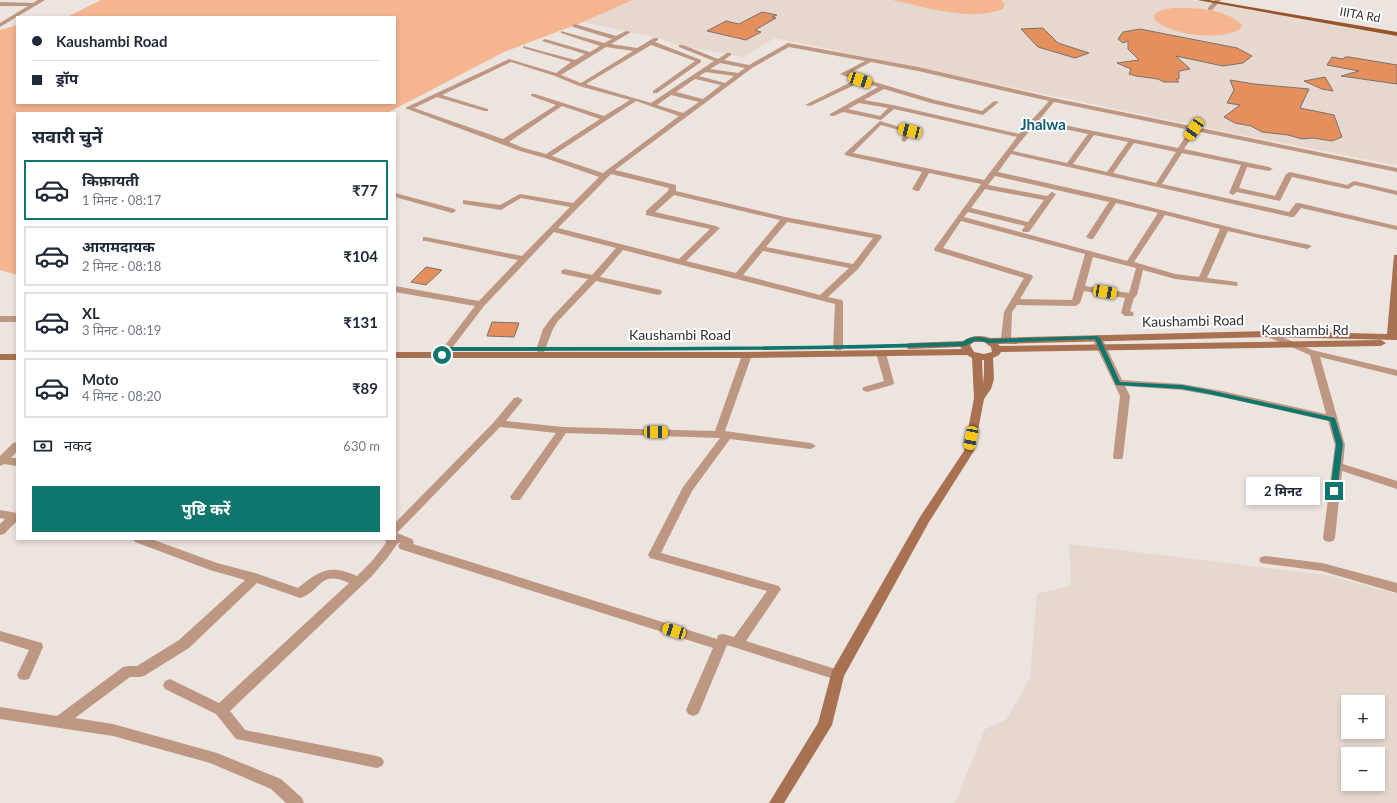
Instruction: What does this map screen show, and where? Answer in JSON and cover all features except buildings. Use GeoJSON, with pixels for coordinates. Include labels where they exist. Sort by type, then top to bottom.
{"type":"FeatureCollection","features":[{"type":"Feature","properties":{"kind":"main road","name":"IIITA Rd"},"geometry":{"type":"LineString","coordinates":[[1200,0],[1217,1],[1397,32]]}},
{"type":"Feature","properties":{"kind":"main road"},"geometry":{"type":"LineString","coordinates":[[1395,339],[1397,257]]}},
{"type":"Feature","properties":{"kind":"main road","name":"Kaushambi Road"},"geometry":{"type":"LineString","coordinates":[[396,349],[444,352],[838,348],[970,351],[969,340],[976,338],[989,341],[1006,339],[1268,334],[1395,339]]}},
{"type":"Feature","properties":{"kind":"main road","name":"Kaushambi Rd"},"geometry":{"type":"LineString","coordinates":[[997,349],[1290,344],[1395,339]]}},
{"type":"Feature","properties":{"kind":"main road"},"geometry":{"type":"LineString","coordinates":[[396,355],[444,352],[747,355],[970,351],[988,357],[996,353],[997,349],[994,343],[989,341]]}},
{"type":"Feature","properties":{"kind":"main road"},"geometry":{"type":"LineString","coordinates":[[0,351],[16,351]]}},
{"type":"Feature","properties":{"kind":"main road"},"geometry":{"type":"LineString","coordinates":[[776,803],[825,725],[837,675],[924,520],[969,451],[979,398],[970,351]]}},
{"type":"Feature","properties":{"kind":"main road"},"geometry":{"type":"LineString","coordinates":[[0,357],[16,357]]}},
{"type":"Feature","properties":{"kind":"main road"},"geometry":{"type":"LineString","coordinates":[[979,398],[985,391],[989,382],[988,357]]}},
{"type":"Feature","properties":{"kind":"street"},"geometry":{"type":"LineString","coordinates":[[0,25],[42,0]]}},
{"type":"Feature","properties":{"kind":"street"},"geometry":{"type":"LineString","coordinates":[[1210,10],[1217,1]]}},
{"type":"Feature","properties":{"kind":"street"},"geometry":{"type":"LineString","coordinates":[[0,4],[33,5]]}},
{"type":"Feature","properties":{"kind":"street"},"geometry":{"type":"LineString","coordinates":[[575,26],[616,38]]}},
{"type":"Feature","properties":{"kind":"street"},"geometry":{"type":"LineString","coordinates":[[563,32],[604,45],[639,50]]}},
{"type":"Feature","properties":{"kind":"street"},"geometry":{"type":"LineString","coordinates":[[557,75],[604,45],[628,32]]}},
{"type":"Feature","properties":{"kind":"street"},"geometry":{"type":"LineString","coordinates":[[581,85],[658,38]]}},
{"type":"Feature","properties":{"kind":"street"},"geometry":{"type":"LineString","coordinates":[[544,41],[591,54]]}},
{"type":"Feature","properties":{"kind":"street"},"geometry":{"type":"LineString","coordinates":[[652,43],[699,61],[750,67]]}},
{"type":"Feature","properties":{"kind":"street"},"geometry":{"type":"LineString","coordinates":[[444,352],[481,304],[574,205],[606,174],[750,67],[788,45],[918,69],[1053,100],[1397,170]]}},
{"type":"Feature","properties":{"kind":"street"},"geometry":{"type":"LineString","coordinates":[[546,53],[563,46]]}},
{"type":"Feature","properties":{"kind":"street"},"geometry":{"type":"LineString","coordinates":[[681,46],[717,62]]}},
{"type":"Feature","properties":{"kind":"street"},"geometry":{"type":"LineString","coordinates":[[525,47],[576,62]]}},
{"type":"Feature","properties":{"kind":"street"},"geometry":{"type":"LineString","coordinates":[[652,105],[729,54]]}},
{"type":"Feature","properties":{"kind":"street"},"geometry":{"type":"LineString","coordinates":[[681,261],[716,228],[649,213],[672,192],[673,187],[606,174],[522,150],[504,142],[408,108],[511,60],[557,75],[581,85],[635,99],[684,116]]}},
{"type":"Feature","properties":{"kind":"street"},"geometry":{"type":"LineString","coordinates":[[654,92],[699,61]]}},
{"type":"Feature","properties":{"kind":"street"},"geometry":{"type":"LineString","coordinates":[[869,61],[843,74],[933,102],[983,113],[996,102]]}},
{"type":"Feature","properties":{"kind":"street"},"geometry":{"type":"LineString","coordinates":[[705,70],[740,75]]}},
{"type":"Feature","properties":{"kind":"street"},"geometry":{"type":"LineString","coordinates":[[695,77],[727,85]]}},
{"type":"Feature","properties":{"kind":"street"},"geometry":{"type":"LineString","coordinates":[[808,105],[860,80]]}},
{"type":"Feature","properties":{"kind":"street"},"geometry":{"type":"LineString","coordinates":[[832,115],[882,87]]}},
{"type":"Feature","properties":{"kind":"street"},"geometry":{"type":"LineString","coordinates":[[671,93],[704,100]]}},
{"type":"Feature","properties":{"kind":"street"},"geometry":{"type":"LineString","coordinates":[[437,95],[486,110]]}},
{"type":"Feature","properties":{"kind":"street"},"geometry":{"type":"LineString","coordinates":[[533,95],[603,118]]}},
{"type":"Feature","properties":{"kind":"street"},"geometry":{"type":"LineString","coordinates":[[546,156],[603,118],[635,99]]}},
{"type":"Feature","properties":{"kind":"street"},"geometry":{"type":"LineString","coordinates":[[1006,339],[1008,312],[1029,277],[938,249],[959,218],[1021,136],[1036,121],[1053,100]]}},
{"type":"Feature","properties":{"kind":"street"},"geometry":{"type":"LineString","coordinates":[[858,101],[893,107],[1021,136]]}},
{"type":"Feature","properties":{"kind":"street"},"geometry":{"type":"LineString","coordinates":[[504,142],[561,104]]}},
{"type":"Feature","properties":{"kind":"street"},"geometry":{"type":"LineString","coordinates":[[842,110],[881,118],[893,107]]}},
{"type":"Feature","properties":{"kind":"street"},"geometry":{"type":"LineString","coordinates":[[1036,121],[1268,169]]}},
{"type":"Feature","properties":{"kind":"street"},"geometry":{"type":"LineString","coordinates":[[904,140],[910,131],[880,123],[848,154],[1049,199]]}},
{"type":"Feature","properties":{"kind":"street"},"geometry":{"type":"LineString","coordinates":[[1158,185],[1194,129]]}},
{"type":"Feature","properties":{"kind":"street"},"geometry":{"type":"LineString","coordinates":[[1069,165],[1093,132]]}},
{"type":"Feature","properties":{"kind":"street"},"geometry":{"type":"LineString","coordinates":[[1108,174],[1133,140]]}},
{"type":"Feature","properties":{"kind":"street"},"geometry":{"type":"LineString","coordinates":[[1010,152],[1291,215],[1299,205],[1397,228]]}},
{"type":"Feature","properties":{"kind":"street"},"geometry":{"type":"LineString","coordinates":[[1230,201],[1245,164]]}},
{"type":"Feature","properties":{"kind":"street"},"geometry":{"type":"LineString","coordinates":[[916,189],[926,172]]}},
{"type":"Feature","properties":{"kind":"street"},"geometry":{"type":"LineString","coordinates":[[993,173],[1114,200],[1307,247]]}},
{"type":"Feature","properties":{"kind":"street"},"geometry":{"type":"LineString","coordinates":[[1235,189],[1277,199],[1290,174],[1348,187],[1354,183],[1397,193]]}},
{"type":"Feature","properties":{"kind":"street"},"geometry":{"type":"LineString","coordinates":[[1023,235],[1057,188]]}},
{"type":"Feature","properties":{"kind":"street"},"geometry":{"type":"LineString","coordinates":[[672,192],[785,220],[878,237],[855,267],[823,297]]}},
{"type":"Feature","properties":{"kind":"street"},"geometry":{"type":"LineString","coordinates":[[396,195],[452,211]]}},
{"type":"Feature","properties":{"kind":"street"},"geometry":{"type":"LineString","coordinates":[[466,202],[501,208],[520,196],[574,205]]}},
{"type":"Feature","properties":{"kind":"street"},"geometry":{"type":"LineString","coordinates":[[1090,237],[1114,200]]}},
{"type":"Feature","properties":{"kind":"street"},"geometry":{"type":"LineString","coordinates":[[966,209],[1030,225]]}},
{"type":"Feature","properties":{"kind":"street"},"geometry":{"type":"LineString","coordinates":[[1129,264],[1163,212]]}},
{"type":"Feature","properties":{"kind":"street"},"geometry":{"type":"LineString","coordinates":[[959,218],[1175,276],[1234,284]]}},
{"type":"Feature","properties":{"kind":"street"},"geometry":{"type":"LineString","coordinates":[[738,276],[785,220]]}},
{"type":"Feature","properties":{"kind":"street"},"geometry":{"type":"LineString","coordinates":[[1202,280],[1225,228]]}},
{"type":"Feature","properties":{"kind":"street"},"geometry":{"type":"LineString","coordinates":[[552,229],[839,302],[838,348]]}},
{"type":"Feature","properties":{"kind":"street"},"geometry":{"type":"LineString","coordinates":[[426,239],[524,259]]}},
{"type":"Feature","properties":{"kind":"street"},"geometry":{"type":"LineString","coordinates":[[541,350],[548,329],[555,319],[622,246]]}},
{"type":"Feature","properties":{"kind":"street"},"geometry":{"type":"LineString","coordinates":[[761,248],[855,267]]}},
{"type":"Feature","properties":{"kind":"street"},"geometry":{"type":"LineString","coordinates":[[1015,302],[1076,303],[1090,253]]}},
{"type":"Feature","properties":{"kind":"street"},"geometry":{"type":"LineString","coordinates":[[1130,314],[1125,313],[1130,296],[1133,295],[1140,267],[1146,268]]}},
{"type":"Feature","properties":{"kind":"street"},"geometry":{"type":"LineString","coordinates":[[565,272],[658,292]]}},
{"type":"Feature","properties":{"kind":"street"},"geometry":{"type":"LineString","coordinates":[[1081,288],[1130,296]]}},
{"type":"Feature","properties":{"kind":"street"},"geometry":{"type":"LineString","coordinates":[[396,289],[481,304]]}},
{"type":"Feature","properties":{"kind":"street"},"geometry":{"type":"LineString","coordinates":[[0,319],[16,319]]}},
{"type":"Feature","properties":{"kind":"street"},"geometry":{"type":"LineString","coordinates":[[1268,334],[1314,353],[1392,372],[1397,377]]}},
{"type":"Feature","properties":{"kind":"street"},"geometry":{"type":"LineString","coordinates":[[1097,338],[1125,396],[1118,457]]}},
{"type":"Feature","properties":{"kind":"street"},"geometry":{"type":"LineString","coordinates":[[867,389],[889,383],[881,353]]}},
{"type":"Feature","properties":{"kind":"street"},"geometry":{"type":"LineString","coordinates":[[1314,353],[1340,444],[1329,538]]}},
{"type":"Feature","properties":{"kind":"street"},"geometry":{"type":"LineString","coordinates":[[719,434],[747,355]]}},
{"type":"Feature","properties":{"kind":"street"},"geometry":{"type":"LineString","coordinates":[[1118,384],[1182,387],[1333,419]]}},
{"type":"Feature","properties":{"kind":"street"},"geometry":{"type":"LineString","coordinates":[[400,522],[498,424],[518,400]]}},
{"type":"Feature","properties":{"kind":"street"},"geometry":{"type":"LineString","coordinates":[[498,424],[563,430],[719,434],[811,446]]}},
{"type":"Feature","properties":{"kind":"street"},"geometry":{"type":"LineString","coordinates":[[516,497],[563,430]]}},
{"type":"Feature","properties":{"kind":"street"},"geometry":{"type":"LineString","coordinates":[[719,434],[728,436],[687,490],[654,555],[775,590],[737,644]]}},
{"type":"Feature","properties":{"kind":"street"},"geometry":{"type":"LineString","coordinates":[[1,461],[16,446]]}},
{"type":"Feature","properties":{"kind":"street"},"geometry":{"type":"LineString","coordinates":[[1,461],[16,462]]}},
{"type":"Feature","properties":{"kind":"street"},"geometry":{"type":"LineString","coordinates":[[1337,466],[1397,485]]}},
{"type":"Feature","properties":{"kind":"street"},"geometry":{"type":"LineString","coordinates":[[0,514],[16,517]]}},
{"type":"Feature","properties":{"kind":"street"},"geometry":{"type":"LineString","coordinates":[[0,531],[16,517]]}},
{"type":"Feature","properties":{"kind":"street"},"geometry":{"type":"LineString","coordinates":[[396,537],[408,542],[404,546],[720,646],[722,640]]}},
{"type":"Feature","properties":{"kind":"street"},"geometry":{"type":"LineString","coordinates":[[142,540],[214,567],[255,578],[300,593],[323,574],[340,574],[358,582]]}},
{"type":"Feature","properties":{"kind":"street"},"geometry":{"type":"LineString","coordinates":[[221,710],[374,568],[392,543],[391,540]]}},
{"type":"Feature","properties":{"kind":"street"},"geometry":{"type":"LineString","coordinates":[[1265,560],[1322,567],[1397,588]]}},
{"type":"Feature","properties":{"kind":"street"},"geometry":{"type":"LineString","coordinates":[[59,722],[128,671],[139,672],[184,644],[255,578]]}},
{"type":"Feature","properties":{"kind":"street"},"geometry":{"type":"LineString","coordinates":[[0,636],[37,647],[24,675]]}},
{"type":"Feature","properties":{"kind":"street"},"geometry":{"type":"LineString","coordinates":[[722,640],[837,675]]}},
{"type":"Feature","properties":{"kind":"street"},"geometry":{"type":"LineString","coordinates":[[693,710],[722,640]]}},
{"type":"Feature","properties":{"kind":"street"},"geometry":{"type":"LineString","coordinates":[[170,685],[221,710],[241,735],[377,762]]}},
{"type":"Feature","properties":{"kind":"street"},"geometry":{"type":"LineString","coordinates":[[0,713],[113,730],[212,757],[276,784],[297,803]]}},
{"type":"Feature","properties":{"kind":"shaded area"},"geometry":{"type":"Polygon","coordinates":[[[101,0],[633,0],[583,22],[504,52],[389,112],[16,112],[16,275],[0,270],[0,30],[16,25],[16,104],[396,104],[396,16],[69,16],[101,0]]]}},
{"type":"Feature","properties":{"kind":"shaded area"},"geometry":{"type":"Polygon","coordinates":[[[633,0],[1190,0],[1397,35],[1397,163],[1395,165],[1237,134],[775,38],[743,57],[681,46],[658,38],[583,22],[633,0]]]}},
{"type":"Feature","properties":{"kind":"shaded area"},"geometry":{"type":"Polygon","coordinates":[[[892,0],[1001,0],[1005,4],[1003,9],[990,13],[962,14],[892,0]]]}},
{"type":"Feature","properties":{"kind":"shaded area"},"geometry":{"type":"Polygon","coordinates":[[[1173,8],[1191,8],[1218,12],[1235,19],[1242,25],[1241,29],[1222,35],[1197,35],[1173,30],[1155,20],[1154,16],[1156,13],[1173,8]]]}},
{"type":"Feature","properties":{"kind":"shaded area"},"geometry":{"type":"Polygon","coordinates":[[[1069,544],[1327,575],[1397,594],[1397,803],[955,803],[985,729],[1006,720],[1030,678],[1037,594],[1071,586],[1069,544]]]}},
{"type":"Feature","properties":{"kind":"district","name":"Jhalwa"},"geometry":{"type":"Point","coordinates":[1043,125]}},
{"type":"Feature","properties":{"kind":"route"},"geometry":{"type":"LineString","coordinates":[[442,355],[446,349],[541,350],[866,347],[965,344],[969,340],[976,338],[989,341],[1006,339],[1097,338],[1118,384],[1182,387],[1222,394],[1333,419],[1340,444],[1334,491]]}}]}
